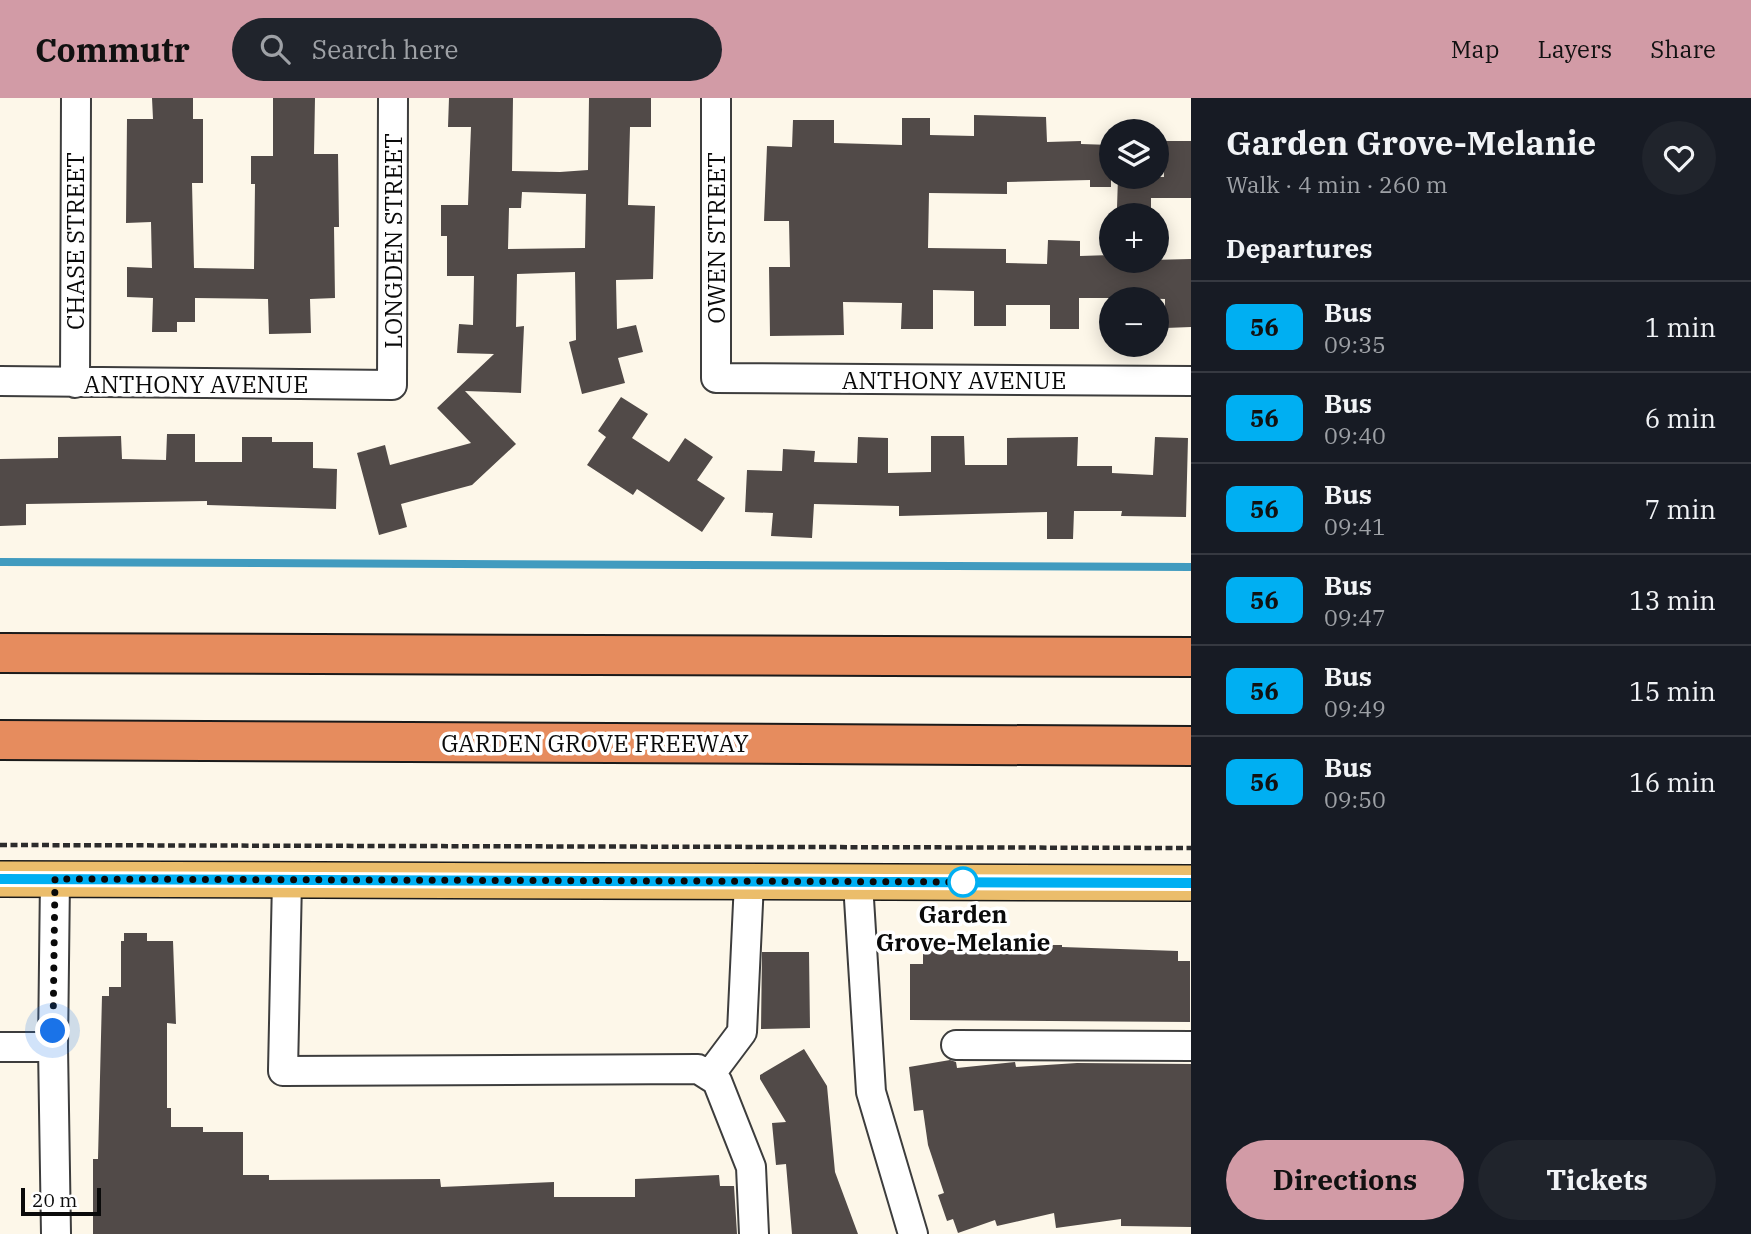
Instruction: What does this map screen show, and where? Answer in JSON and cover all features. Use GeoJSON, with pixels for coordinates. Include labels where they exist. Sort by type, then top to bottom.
{"type":"FeatureCollection","features":[{"type":"Feature","properties":{"kind":"highway"},"geometry":{"type":"LineString","coordinates":[[0,653],[1191,657]]}},
{"type":"Feature","properties":{"kind":"highway","name":"GARDEN GROVE FREEWAY"},"geometry":{"type":"LineString","coordinates":[[0,740],[1191,746]]}},
{"type":"Feature","properties":{"kind":"main road"},"geometry":{"type":"LineString","coordinates":[[0,879],[1191,883]]}},
{"type":"Feature","properties":{"kind":"street","name":"CHASE STREET"},"geometry":{"type":"LineString","coordinates":[[75,383],[76,98]]}},
{"type":"Feature","properties":{"kind":"street","name":"LONGDEN STREET"},"geometry":{"type":"LineString","coordinates":[[392,385],[393,98]]}},
{"type":"Feature","properties":{"kind":"street","name":"OWEN STREET"},"geometry":{"type":"LineString","coordinates":[[716,98],[716,378]]}},
{"type":"Feature","properties":{"kind":"street","name":"ANTHONY AVENUE"},"geometry":{"type":"LineString","coordinates":[[716,378],[1191,381]]}},
{"type":"Feature","properties":{"kind":"street","name":"ANTHONY AVENUE"},"geometry":{"type":"LineString","coordinates":[[0,381],[392,385]]}},
{"type":"Feature","properties":{"kind":"street"},"geometry":{"type":"LineString","coordinates":[[55,879],[53,1047],[56,1234]]}},
{"type":"Feature","properties":{"kind":"street"},"geometry":{"type":"LineString","coordinates":[[287,880],[283,1071],[698,1069],[717,1081],[751,1167],[754,1234]]}},
{"type":"Feature","properties":{"kind":"street"},"geometry":{"type":"LineString","coordinates":[[709,1076],[742,1032],[749,882]]}},
{"type":"Feature","properties":{"kind":"street"},"geometry":{"type":"LineString","coordinates":[[858,883],[871,1092],[913,1234]]}},
{"type":"Feature","properties":{"kind":"street"},"geometry":{"type":"LineString","coordinates":[[956,1045],[1191,1046]]}},
{"type":"Feature","properties":{"kind":"street"},"geometry":{"type":"LineString","coordinates":[[0,1047],[53,1047]]}},
{"type":"Feature","properties":{"kind":"path"},"geometry":{"type":"LineString","coordinates":[[0,845],[1191,848]]}},
{"type":"Feature","properties":{"kind":"building"},"geometry":{"type":"Polygon","coordinates":[[[152,98],[193,98],[193,119],[203,119],[203,183],[192,183],[194,268],[254,269],[255,184],[251,184],[251,156],[273,156],[273,98],[315,98],[314,154],[338,154],[339,227],[334,227],[335,298],[310,299],[311,333],[269,334],[268,299],[195,298],[195,322],[177,322],[177,332],[152,332],[153,298],[127,297],[127,267],[152,268],[151,222],[126,223],[127,119],[153,119],[152,98]]]}},
{"type":"Feature","properties":{"kind":"building"},"geometry":{"type":"Polygon","coordinates":[[[449,98],[513,98],[512,171],[588,170],[589,98],[651,98],[651,127],[630,127],[628,205],[655,206],[653,279],[616,280],[617,329],[636,325],[643,352],[618,358],[625,383],[582,394],[569,342],[576,340],[575,272],[517,274],[516,327],[524,326],[521,393],[465,391],[516,444],[472,485],[401,504],[407,527],[379,535],[357,453],[385,445],[390,465],[471,443],[437,408],[494,354],[457,353],[459,324],[473,325],[474,276],[447,276],[447,236],[441,236],[441,205],[468,205],[471,127],[448,127],[449,98]],[[522,192],[521,208],[509,208],[508,249],[585,248],[586,194],[522,192]]]}},
{"type":"Feature","properties":{"kind":"building"},"geometry":{"type":"Polygon","coordinates":[[[974,115],[1046,117],[1047,142],[1081,141],[1081,144],[1099,145],[1099,187],[1090,187],[1090,180],[1007,182],[1007,194],[929,193],[928,248],[1006,249],[1006,263],[1047,264],[1048,240],[1080,241],[1080,256],[1099,255],[1099,273],[1169,273],[1169,260],[1191,259],[1191,327],[1169,328],[1169,287],[1099,287],[1099,298],[1079,298],[1079,329],[1050,329],[1050,305],[1006,305],[1006,326],[974,326],[974,291],[933,290],[933,329],[901,329],[902,303],[843,302],[844,335],[770,336],[769,267],[790,267],[789,221],[764,221],[767,146],[792,147],[793,120],[834,120],[834,143],[902,145],[902,118],[930,118],[930,135],[974,136],[974,115]]]}},
{"type":"Feature","properties":{"kind":"building"},"geometry":{"type":"Polygon","coordinates":[[[1169,141],[1191,141],[1191,198],[1151,198],[1151,203],[1117,203],[1118,189],[1169,189],[1169,141]]]}},
{"type":"Feature","properties":{"kind":"building"},"geometry":{"type":"Polygon","coordinates":[[[621,397],[648,414],[632,438],[669,462],[685,438],[713,457],[697,480],[725,498],[702,532],[637,489],[633,495],[587,465],[606,437],[598,431],[621,397]]]}},
{"type":"Feature","properties":{"kind":"building"},"geometry":{"type":"Polygon","coordinates":[[[167,434],[195,434],[195,462],[242,462],[242,437],[272,437],[272,442],[313,442],[313,468],[337,469],[336,509],[207,505],[207,501],[26,504],[26,525],[0,526],[0,459],[58,458],[58,437],[121,436],[122,459],[166,460],[167,434]]]}},
{"type":"Feature","properties":{"kind":"building"},"geometry":{"type":"Polygon","coordinates":[[[931,436],[964,436],[965,465],[1007,465],[1007,438],[1078,437],[1077,466],[1112,466],[1112,473],[1153,475],[1155,437],[1188,438],[1186,517],[1121,516],[1122,511],[1074,511],[1073,539],[1047,539],[1047,512],[899,516],[899,506],[814,504],[812,538],[771,536],[773,513],[745,512],[747,470],[782,471],[783,449],[815,451],[814,462],[857,463],[858,437],[888,438],[888,473],[931,472],[931,436]]]}},
{"type":"Feature","properties":{"kind":"building"},"geometry":{"type":"Polygon","coordinates":[[[124,933],[147,933],[147,941],[173,941],[176,1024],[167,1023],[167,1108],[171,1108],[171,1127],[203,1127],[203,1132],[243,1132],[243,1175],[269,1175],[269,1180],[440,1179],[441,1187],[554,1182],[554,1197],[635,1197],[635,1179],[719,1175],[720,1186],[734,1186],[737,1234],[93,1234],[93,1159],[98,1159],[102,996],[109,996],[109,987],[121,987],[121,941],[124,941],[124,933]]]}},
{"type":"Feature","properties":{"kind":"building"},"geometry":{"type":"Polygon","coordinates":[[[968,945],[1062,945],[1178,951],[1178,961],[1190,961],[1190,1022],[910,1020],[910,964],[923,964],[923,950],[968,950],[968,945]]]}},
{"type":"Feature","properties":{"kind":"building"},"geometry":{"type":"Polygon","coordinates":[[[762,952],[809,952],[810,1028],[761,1029],[762,952]]]}},
{"type":"Feature","properties":{"kind":"building"},"geometry":{"type":"Polygon","coordinates":[[[804,1049],[827,1086],[835,1172],[858,1234],[792,1234],[786,1164],[776,1165],[772,1123],[786,1122],[760,1075],[804,1049]]]}},
{"type":"Feature","properties":{"kind":"building"},"geometry":{"type":"Polygon","coordinates":[[[950,1060],[956,1062],[957,1068],[1015,1062],[1016,1067],[1077,1063],[1191,1064],[1191,1227],[1121,1226],[1121,1219],[1056,1228],[1054,1213],[997,1226],[995,1220],[958,1233],[953,1219],[947,1221],[938,1195],[944,1193],[928,1145],[923,1110],[914,1111],[909,1067],[950,1060]]]}},
{"type":"Feature","properties":{"kind":"waterway"},"geometry":{"type":"LineString","coordinates":[[0,562],[1191,567]]}},
{"type":"Feature","properties":{"kind":"bus line","name":"56"},"geometry":{"type":"LineString","coordinates":[[0,879],[1191,883]]}},
{"type":"Feature","properties":{"kind":"place","name":"Garden Grove-Melanie"},"geometry":{"type":"Point","coordinates":[963,882]}},
{"type":"Feature","properties":{"kind":"route"},"geometry":{"type":"LineString","coordinates":[[53,1031],[55,879],[969,882],[963,882]]}}]}
